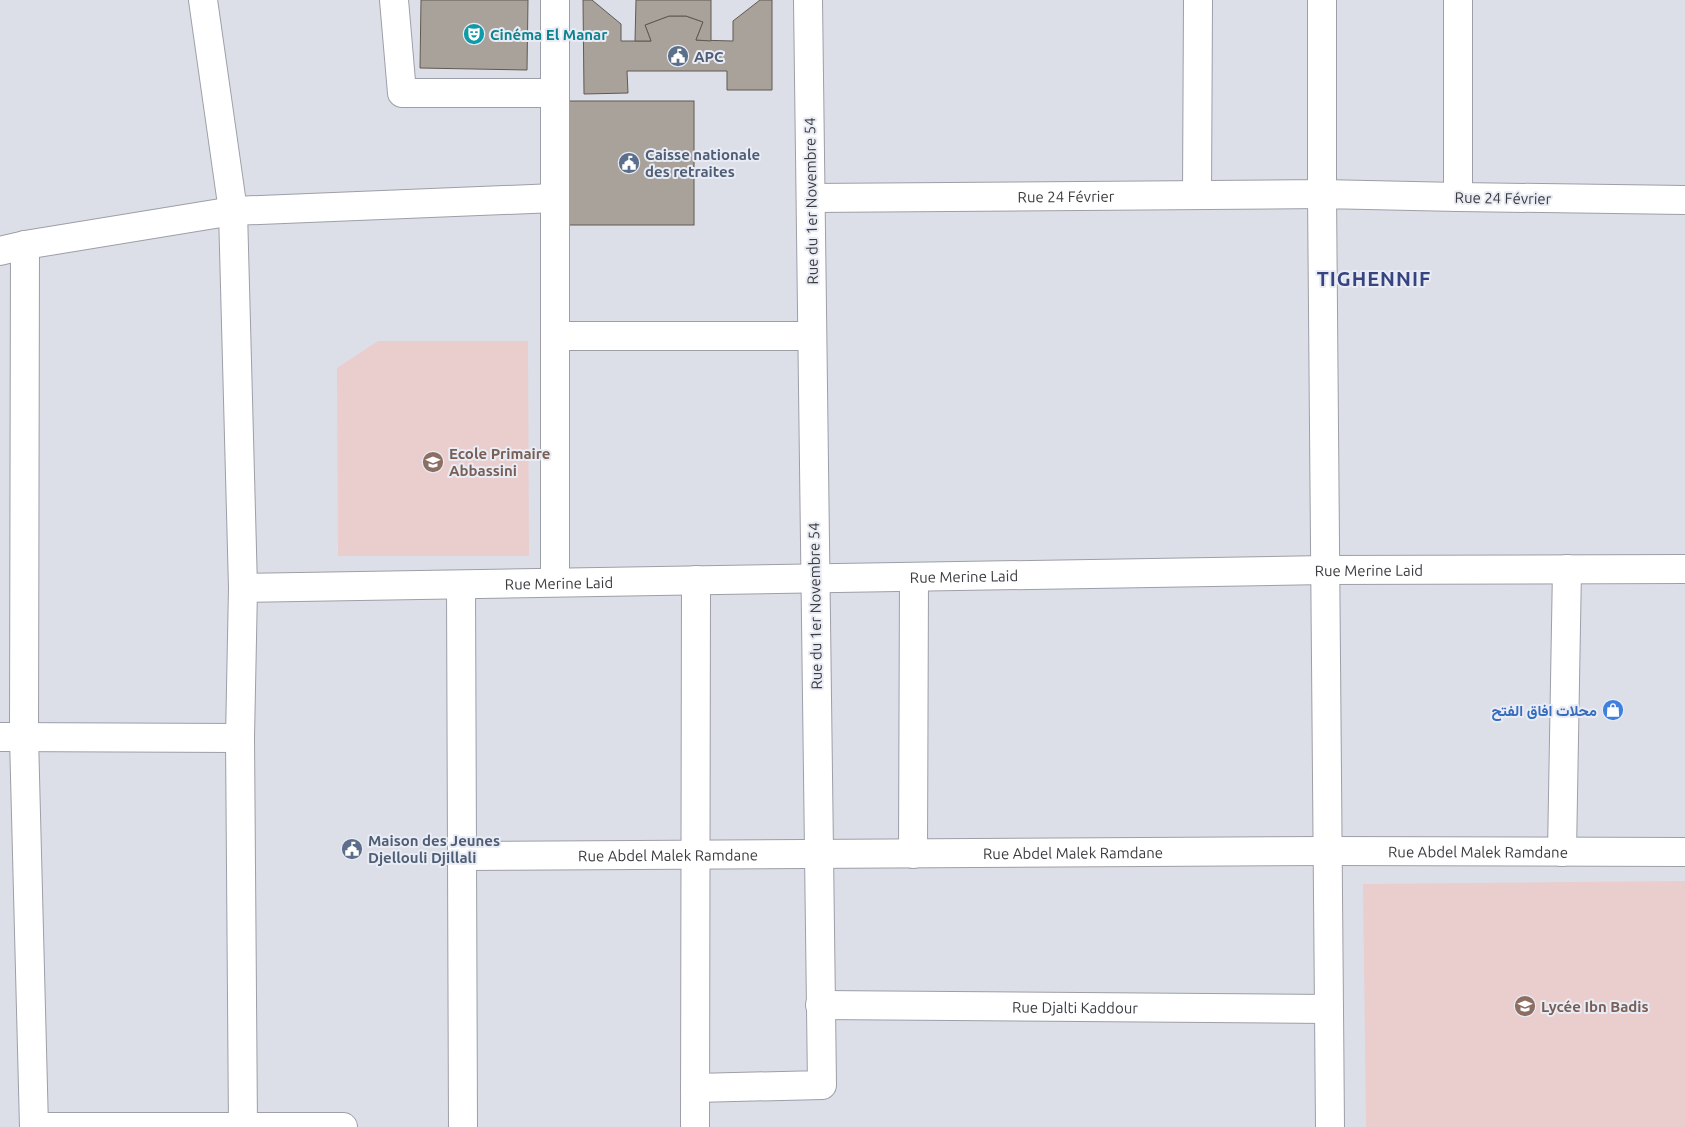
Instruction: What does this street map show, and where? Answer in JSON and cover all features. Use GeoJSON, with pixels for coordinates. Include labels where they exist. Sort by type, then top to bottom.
{"type":"FeatureCollection","features":[{"type":"Feature","properties":{"kind":"street"},"geometry":{"type":"LineString","coordinates":[[203,0],[233,212],[243,588],[240,738],[243,1127]]}},
{"type":"Feature","properties":{"kind":"street"},"geometry":{"type":"LineString","coordinates":[[394,0],[402,93],[555,93]]}},
{"type":"Feature","properties":{"kind":"street"},"geometry":{"type":"LineString","coordinates":[[555,0],[555,582]]}},
{"type":"Feature","properties":{"kind":"street","name":"Rue du 1er Novembre 54"},"geometry":{"type":"LineString","coordinates":[[695,1088],[822,1085],[808,0]]}},
{"type":"Feature","properties":{"kind":"street"},"geometry":{"type":"LineString","coordinates":[[1197,195],[1198,0]]}},
{"type":"Feature","properties":{"kind":"street"},"geometry":{"type":"LineString","coordinates":[[1322,0],[1330,1127]]}},
{"type":"Feature","properties":{"kind":"street"},"geometry":{"type":"LineString","coordinates":[[1458,0],[1458,198]]}},
{"type":"Feature","properties":{"kind":"street","name":"Rue 24 Février"},"geometry":{"type":"LineString","coordinates":[[810,198],[1322,194],[1458,198],[1685,200]]}},
{"type":"Feature","properties":{"kind":"street"},"geometry":{"type":"LineString","coordinates":[[34,1127],[12,737],[13,248],[233,212],[555,198]]}},
{"type":"Feature","properties":{"kind":"street"},"geometry":{"type":"LineString","coordinates":[[555,336],[812,336]]}},
{"type":"Feature","properties":{"kind":"street"},"geometry":{"type":"LineString","coordinates":[[1562,852],[1567,569]]}},
{"type":"Feature","properties":{"kind":"street","name":"Rue Merine Laid"},"geometry":{"type":"LineString","coordinates":[[243,588],[1325,570],[1685,569]]}},
{"type":"Feature","properties":{"kind":"street"},"geometry":{"type":"LineString","coordinates":[[913,854],[914,577]]}},
{"type":"Feature","properties":{"kind":"street"},"geometry":{"type":"LineString","coordinates":[[695,1127],[696,580]]}},
{"type":"Feature","properties":{"kind":"street"},"geometry":{"type":"LineString","coordinates":[[461,584],[463,1127]]}},
{"type":"Feature","properties":{"kind":"street"},"geometry":{"type":"LineString","coordinates":[[12,737],[240,738]]}},
{"type":"Feature","properties":{"kind":"street","name":"Rue Abdel Malek Ramdane"},"geometry":{"type":"LineString","coordinates":[[462,856],[1328,851],[1685,852]]}},
{"type":"Feature","properties":{"kind":"street","name":"Rue Djalti Kaddour"},"geometry":{"type":"LineString","coordinates":[[820,1005],[1329,1009]]}},
{"type":"Feature","properties":{"kind":"street"},"geometry":{"type":"LineString","coordinates":[[39,1127],[343,1127]]}},
{"type":"Feature","properties":{"kind":"shaded area","name":"Ecole Primaire Abbassini"},"geometry":{"type":"Polygon","coordinates":[[[378,341],[528,341],[529,556],[338,556],[337,368],[378,341]]]}},
{"type":"Feature","properties":{"kind":"shaded area","name":"Lycée Ibn Badis"},"geometry":{"type":"Polygon","coordinates":[[[1685,881],[1685,1127],[1366,1127],[1363,884],[1685,881]]]}},
{"type":"Feature","properties":{"kind":"building","name":"Cinéma El Manar"},"geometry":{"type":"Polygon","coordinates":[[[421,0],[528,0],[527,70],[420,68],[421,0]]]}},
{"type":"Feature","properties":{"kind":"building","name":"APC"},"geometry":{"type":"Polygon","coordinates":[[[583,0],[592,0],[621,24],[621,41],[651,41],[645,25],[669,16],[686,16],[703,22],[696,40],[733,41],[733,21],[760,0],[772,0],[772,90],[727,90],[727,71],[627,71],[628,93],[584,94],[583,0]]]}},
{"type":"Feature","properties":{"kind":"building"},"geometry":{"type":"Polygon","coordinates":[[[636,0],[711,0],[711,41],[696,40],[703,22],[686,16],[669,16],[645,25],[651,41],[635,41],[636,0]]]}},
{"type":"Feature","properties":{"kind":"building","name":"Caisse nationale des retraites"},"geometry":{"type":"Polygon","coordinates":[[[565,101],[694,101],[694,225],[565,225],[565,101]]]}},
{"type":"Feature","properties":{"kind":"place","name":"Cinéma El Manar"},"geometry":{"type":"Point","coordinates":[474,34]}},
{"type":"Feature","properties":{"kind":"place","name":"APC"},"geometry":{"type":"Point","coordinates":[678,56]}},
{"type":"Feature","properties":{"kind":"place","name":"Caisse nationale des retraites"},"geometry":{"type":"Point","coordinates":[629,163]}},
{"type":"Feature","properties":{"kind":"place","name":"Ecole Primaire Abbassini"},"geometry":{"type":"Point","coordinates":[433,462]}},
{"type":"Feature","properties":{"kind":"place","name":"محلات افاق الفتح"},"geometry":{"type":"Point","coordinates":[1613,710]}},
{"type":"Feature","properties":{"kind":"place","name":"Maison des Jeunes Djellouli Djillali"},"geometry":{"type":"Point","coordinates":[352,849]}},
{"type":"Feature","properties":{"kind":"place","name":"Lycée Ibn Badis"},"geometry":{"type":"Point","coordinates":[1525,1006]}},
{"type":"Feature","properties":{"kind":"district","name":"TIGHENNIF"},"geometry":{"type":"Point","coordinates":[1374,278]}}]}
